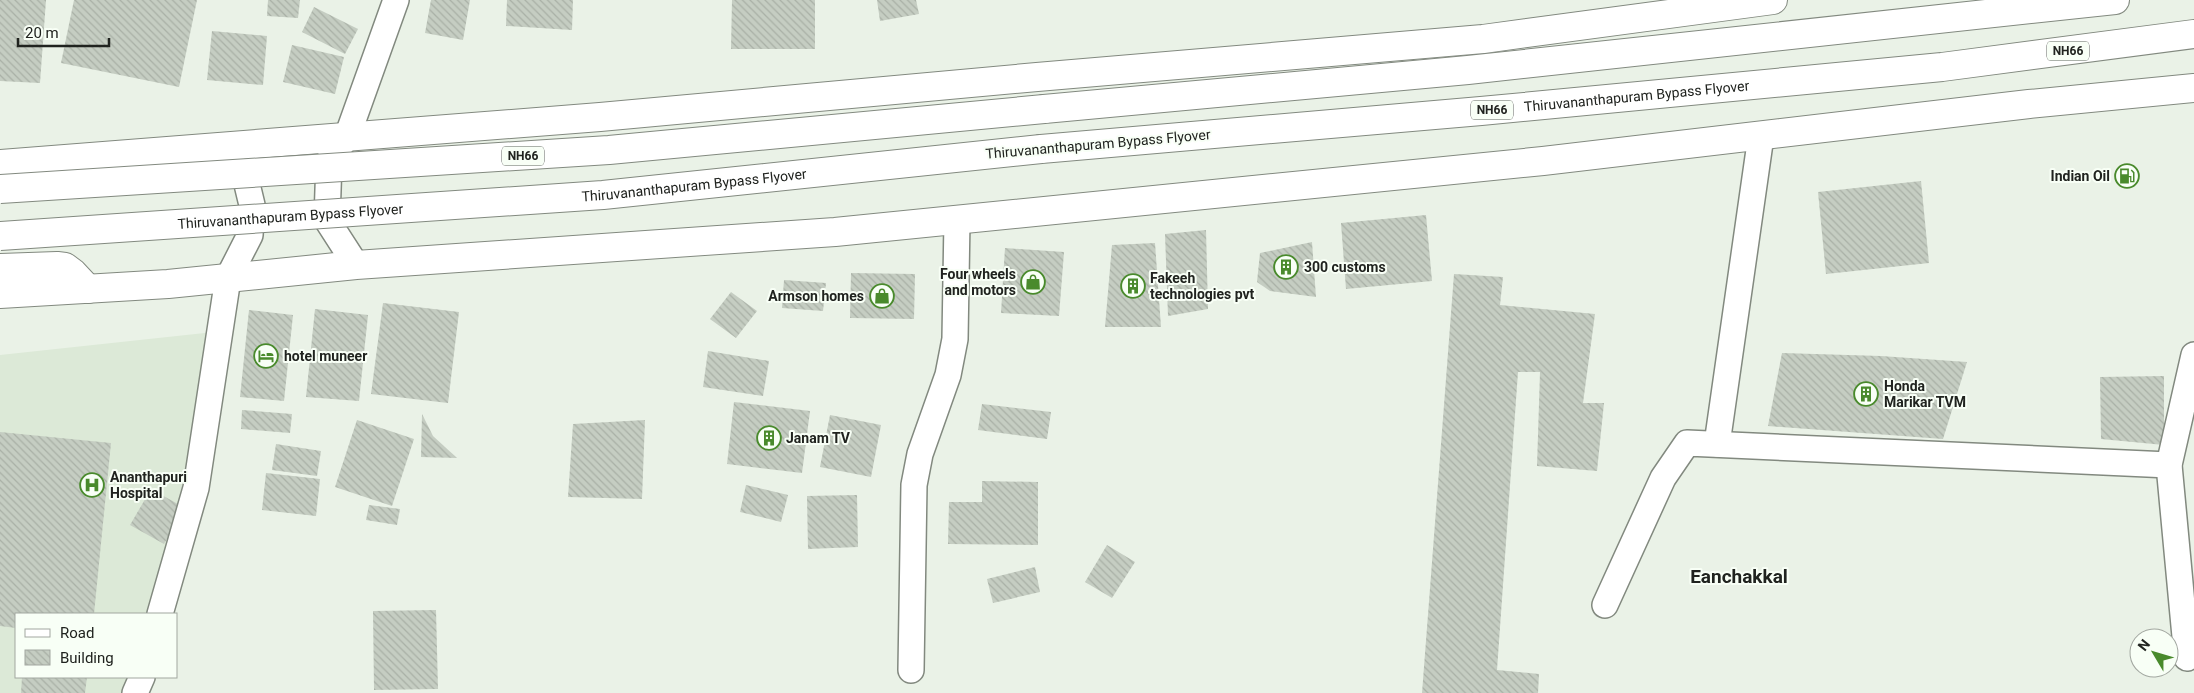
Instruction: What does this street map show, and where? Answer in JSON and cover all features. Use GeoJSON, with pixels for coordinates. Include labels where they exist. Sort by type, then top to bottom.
{"type":"FeatureCollection","features":[{"type":"Feature","properties":{"kind":"main road"},"geometry":{"type":"LineString","coordinates":[[0,164],[600,118],[1027,78],[1483,39],[1773,0]]}},
{"type":"Feature","properties":{"kind":"main road","name":"NH66"},"geometry":{"type":"LineString","coordinates":[[0,189],[609,150],[1468,70],[2115,0]]}},
{"type":"Feature","properties":{"kind":"main road","name":"Thiruvananthapuram Bypass Flyover"},"geometry":{"type":"LineString","coordinates":[[0,236],[603,195],[1041,149],[1481,111],[1932,68],[2194,34]]}},
{"type":"Feature","properties":{"kind":"main road"},"geometry":{"type":"LineString","coordinates":[[0,294],[228,278],[356,266],[835,232],[1543,162],[2029,104],[2194,88]]}},
{"type":"Feature","properties":{"kind":"main road"},"geometry":{"type":"LineString","coordinates":[[0,268],[65,267],[88,289]]}},
{"type":"Feature","properties":{"kind":"street"},"geometry":{"type":"LineString","coordinates":[[356,266],[327,220],[329,160],[347,137],[396,0]]}},
{"type":"Feature","properties":{"kind":"street"},"geometry":{"type":"LineString","coordinates":[[1716,444],[1761,136]]}},
{"type":"Feature","properties":{"kind":"street"},"geometry":{"type":"LineString","coordinates":[[160,613],[196,488],[228,278],[250,235],[252,205],[246,180],[205,148]]}},
{"type":"Feature","properties":{"kind":"street"},"geometry":{"type":"LineString","coordinates":[[911,670],[914,485],[920,454],[948,375],[956,339],[957,220]]}},
{"type":"Feature","properties":{"kind":"street"},"geometry":{"type":"LineString","coordinates":[[2187,658],[2169,465],[2194,355]]}},
{"type":"Feature","properties":{"kind":"street"},"geometry":{"type":"LineString","coordinates":[[1605,605],[1663,478],[1688,442],[2169,465]]}},
{"type":"Feature","properties":{"kind":"street"},"geometry":{"type":"LineString","coordinates":[[136,693],[142,678]]}},
{"type":"Feature","properties":{"kind":"shaded area","name":"Ananthapuri Hospital"},"geometry":{"type":"Polygon","coordinates":[[[214,332],[158,613],[15,613],[15,678],[144,678],[137,693],[0,693],[0,355],[214,332]]]}},
{"type":"Feature","properties":{"kind":"building"},"geometry":{"type":"Polygon","coordinates":[[[0,0],[46,0],[40,83],[0,81],[0,0]]]}},
{"type":"Feature","properties":{"kind":"building"},"geometry":{"type":"Polygon","coordinates":[[[74,0],[197,0],[179,87],[61,63],[74,0]]]}},
{"type":"Feature","properties":{"kind":"building"},"geometry":{"type":"Polygon","coordinates":[[[268,0],[300,0],[298,18],[267,16],[268,0]]]}},
{"type":"Feature","properties":{"kind":"building"},"geometry":{"type":"Polygon","coordinates":[[[431,0],[470,0],[463,40],[425,33],[431,0]]]}},
{"type":"Feature","properties":{"kind":"building"},"geometry":{"type":"Polygon","coordinates":[[[507,0],[573,0],[572,30],[506,26],[507,0]]]}},
{"type":"Feature","properties":{"kind":"building"},"geometry":{"type":"Polygon","coordinates":[[[732,0],[815,0],[815,49],[731,49],[732,0]]]}},
{"type":"Feature","properties":{"kind":"building"},"geometry":{"type":"Polygon","coordinates":[[[877,0],[916,0],[919,14],[880,21],[877,0]]]}},
{"type":"Feature","properties":{"kind":"building"},"geometry":{"type":"Polygon","coordinates":[[[314,7],[358,29],[345,54],[302,32],[314,7]]]}},
{"type":"Feature","properties":{"kind":"building"},"geometry":{"type":"Polygon","coordinates":[[[212,31],[267,36],[263,85],[207,80],[212,31]]]}},
{"type":"Feature","properties":{"kind":"building"},"geometry":{"type":"Polygon","coordinates":[[[292,45],[344,57],[335,94],[283,82],[292,45]]]}},
{"type":"Feature","properties":{"kind":"building"},"geometry":{"type":"Polygon","coordinates":[[[1921,181],[1929,263],[1826,274],[1818,192],[1921,181]]]}},
{"type":"Feature","properties":{"kind":"building"},"geometry":{"type":"Polygon","coordinates":[[[1426,215],[1432,281],[1346,289],[1341,223],[1426,215]]]}},
{"type":"Feature","properties":{"kind":"building"},"geometry":{"type":"Polygon","coordinates":[[[1206,230],[1208,309],[1168,316],[1165,234],[1206,230]]]}},
{"type":"Feature","properties":{"kind":"building","name":"300 customs"},"geometry":{"type":"Polygon","coordinates":[[[1312,242],[1316,297],[1270,291],[1257,282],[1260,253],[1312,242]]]}},
{"type":"Feature","properties":{"kind":"building","name":"Fakeeh technologies pvt"},"geometry":{"type":"Polygon","coordinates":[[[1155,243],[1161,327],[1105,327],[1112,245],[1155,243]]]}},
{"type":"Feature","properties":{"kind":"building","name":"Four wheels and motors"},"geometry":{"type":"Polygon","coordinates":[[[1005,248],[1064,252],[1059,316],[1001,313],[1005,248]]]}},
{"type":"Feature","properties":{"kind":"building","name":"Armson homes"},"geometry":{"type":"Polygon","coordinates":[[[851,273],[915,274],[914,319],[850,318],[851,273]]]}},
{"type":"Feature","properties":{"kind":"building"},"geometry":{"type":"Polygon","coordinates":[[[1454,274],[1503,277],[1500,305],[1595,314],[1583,403],[1604,403],[1597,471],[1537,466],[1540,372],[1518,372],[1497,670],[1539,674],[1538,693],[1422,693],[1454,274]]]}},
{"type":"Feature","properties":{"kind":"building"},"geometry":{"type":"Polygon","coordinates":[[[784,280],[826,283],[823,311],[782,308],[784,280]]]}},
{"type":"Feature","properties":{"kind":"building"},"geometry":{"type":"Polygon","coordinates":[[[731,292],[757,311],[736,338],[710,319],[731,292]]]}},
{"type":"Feature","properties":{"kind":"building"},"geometry":{"type":"Polygon","coordinates":[[[383,303],[459,312],[448,403],[371,394],[383,303]]]}},
{"type":"Feature","properties":{"kind":"building"},"geometry":{"type":"Polygon","coordinates":[[[315,309],[368,315],[359,401],[306,397],[315,309]]]}},
{"type":"Feature","properties":{"kind":"building","name":"hotel muneer"},"geometry":{"type":"Polygon","coordinates":[[[249,310],[293,315],[284,401],[240,397],[249,310]]]}},
{"type":"Feature","properties":{"kind":"building"},"geometry":{"type":"Polygon","coordinates":[[[708,351],[769,361],[763,396],[703,387],[708,351]]]}},
{"type":"Feature","properties":{"kind":"building","name":"Honda Marikar TVM"},"geometry":{"type":"Polygon","coordinates":[[[1782,353],[1881,356],[1967,362],[1943,439],[1768,426],[1782,353]]]}},
{"type":"Feature","properties":{"kind":"building"},"geometry":{"type":"Polygon","coordinates":[[[2164,376],[2164,445],[2101,439],[2100,377],[2164,376]]]}},
{"type":"Feature","properties":{"kind":"building","name":"Janam TV"},"geometry":{"type":"Polygon","coordinates":[[[734,402],[810,411],[802,473],[727,464],[734,402]]]}},
{"type":"Feature","properties":{"kind":"building"},"geometry":{"type":"Polygon","coordinates":[[[982,404],[1051,412],[1047,439],[978,430],[982,404]]]}},
{"type":"Feature","properties":{"kind":"building"},"geometry":{"type":"Polygon","coordinates":[[[242,410],[292,414],[290,433],[241,429],[242,410]]]}},
{"type":"Feature","properties":{"kind":"building"},"geometry":{"type":"Polygon","coordinates":[[[422,414],[433,436],[457,458],[421,457],[422,414]]]}},
{"type":"Feature","properties":{"kind":"building"},"geometry":{"type":"Polygon","coordinates":[[[830,415],[881,425],[871,477],[820,467],[830,415]]]}},
{"type":"Feature","properties":{"kind":"building"},"geometry":{"type":"Polygon","coordinates":[[[357,420],[414,439],[392,506],[335,487],[357,420]]]}},
{"type":"Feature","properties":{"kind":"building"},"geometry":{"type":"Polygon","coordinates":[[[645,420],[642,499],[568,497],[573,424],[645,420]]]}},
{"type":"Feature","properties":{"kind":"building","name":"Ananthapuri Hospital"},"geometry":{"type":"Polygon","coordinates":[[[0,432],[111,443],[94,613],[15,613],[15,628],[0,626],[0,432]]]}},
{"type":"Feature","properties":{"kind":"building"},"geometry":{"type":"Polygon","coordinates":[[[276,444],[321,451],[317,476],[272,470],[276,444]]]}},
{"type":"Feature","properties":{"kind":"building"},"geometry":{"type":"Polygon","coordinates":[[[266,473],[320,479],[316,516],[262,510],[266,473]]]}},
{"type":"Feature","properties":{"kind":"building"},"geometry":{"type":"Polygon","coordinates":[[[982,481],[1038,482],[1038,545],[948,544],[949,502],[982,502],[982,481]]]}},
{"type":"Feature","properties":{"kind":"building"},"geometry":{"type":"Polygon","coordinates":[[[746,485],[788,495],[781,522],[740,512],[746,485]]]}},
{"type":"Feature","properties":{"kind":"building"},"geometry":{"type":"Polygon","coordinates":[[[151,489],[185,508],[164,544],[130,525],[151,489]]]}},
{"type":"Feature","properties":{"kind":"building"},"geometry":{"type":"Polygon","coordinates":[[[857,495],[858,547],[808,549],[807,496],[857,495]]]}},
{"type":"Feature","properties":{"kind":"building"},"geometry":{"type":"Polygon","coordinates":[[[369,505],[400,509],[397,525],[366,520],[369,505]]]}},
{"type":"Feature","properties":{"kind":"building"},"geometry":{"type":"Polygon","coordinates":[[[1107,545],[1135,562],[1112,598],[1085,582],[1107,545]]]}},
{"type":"Feature","properties":{"kind":"building"},"geometry":{"type":"Polygon","coordinates":[[[1035,567],[1040,592],[993,603],[987,579],[1035,567]]]}},
{"type":"Feature","properties":{"kind":"building"},"geometry":{"type":"Polygon","coordinates":[[[436,610],[438,689],[374,690],[373,611],[436,610]]]}},
{"type":"Feature","properties":{"kind":"building"},"geometry":{"type":"Polygon","coordinates":[[[22,678],[87,678],[85,693],[21,693],[22,678]]]}},
{"type":"Feature","properties":{"kind":"place","name":"Indian Oil"},"geometry":{"type":"Point","coordinates":[2127,176]}},
{"type":"Feature","properties":{"kind":"place","name":"300 customs"},"geometry":{"type":"Point","coordinates":[1286,267]}},
{"type":"Feature","properties":{"kind":"place","name":"Four wheels and motors"},"geometry":{"type":"Point","coordinates":[1033,282]}},
{"type":"Feature","properties":{"kind":"place","name":"Fakeeh technologies pvt"},"geometry":{"type":"Point","coordinates":[1133,286]}},
{"type":"Feature","properties":{"kind":"place","name":"Armson homes"},"geometry":{"type":"Point","coordinates":[882,296]}},
{"type":"Feature","properties":{"kind":"place","name":"hotel muneer"},"geometry":{"type":"Point","coordinates":[266,356]}},
{"type":"Feature","properties":{"kind":"place","name":"Honda Marikar TVM"},"geometry":{"type":"Point","coordinates":[1866,394]}},
{"type":"Feature","properties":{"kind":"place","name":"Janam TV"},"geometry":{"type":"Point","coordinates":[769,438]}},
{"type":"Feature","properties":{"kind":"place","name":"Ananthapuri Hospital"},"geometry":{"type":"Point","coordinates":[92,485]}},
{"type":"Feature","properties":{"kind":"district","name":"Eanchakkal"},"geometry":{"type":"Point","coordinates":[1739,576]}}]}
